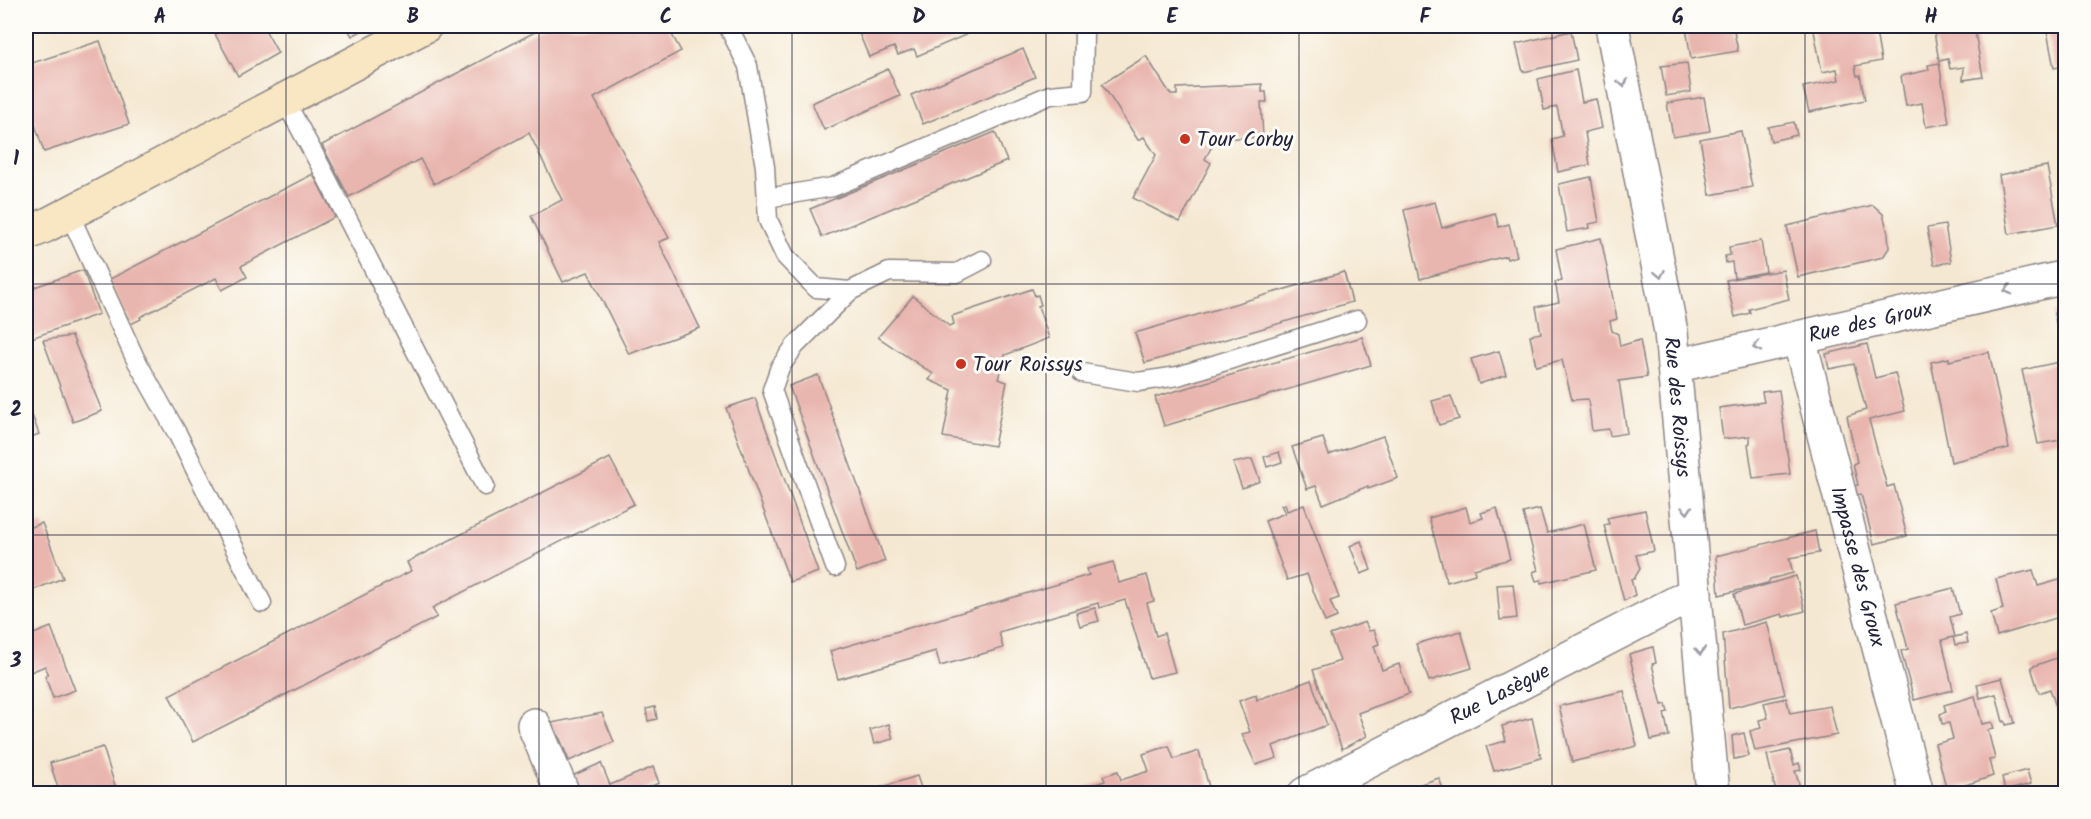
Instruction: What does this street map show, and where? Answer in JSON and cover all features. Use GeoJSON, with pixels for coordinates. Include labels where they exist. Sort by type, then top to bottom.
{"type":"FeatureCollection","features":[{"type":"Feature","properties":{"kind":"main road"},"geometry":{"type":"LineString","coordinates":[[47,224],[425,26]]}},
{"type":"Feature","properties":{"kind":"street","name":"Rue des Roissys"},"geometry":{"type":"LineString","coordinates":[[1612,26],[1671,332],[1713,794]]}},
{"type":"Feature","properties":{"kind":"street","name":"Rue des Groux"},"geometry":{"type":"LineString","coordinates":[[1674,366],[2066,278]]}},
{"type":"Feature","properties":{"kind":"street","name":"Impasse des Groux"},"geometry":{"type":"LineString","coordinates":[[1799,338],[1917,794]]}},
{"type":"Feature","properties":{"kind":"street","name":"Rue Lasègue"},"geometry":{"type":"LineString","coordinates":[[1305,794],[1695,593]]}},
{"type":"Feature","properties":{"kind":"street"},"geometry":{"type":"LineString","coordinates":[[534,725],[563,794]]}},
{"type":"Feature","properties":{"kind":"lane"},"geometry":{"type":"LineString","coordinates":[[728,26],[748,66],[765,167],[768,220],[784,256],[816,288],[850,291]]}},
{"type":"Feature","properties":{"kind":"lane"},"geometry":{"type":"LineString","coordinates":[[767,198],[833,186],[1050,95],[1083,92],[1084,32],[1082,26]]}},
{"type":"Feature","properties":{"kind":"lane"},"geometry":{"type":"LineString","coordinates":[[284,99],[485,486]]}},
{"type":"Feature","properties":{"kind":"lane"},"geometry":{"type":"LineString","coordinates":[[47,224],[135,358],[178,435],[262,603]]}},
{"type":"Feature","properties":{"kind":"lane"},"geometry":{"type":"LineString","coordinates":[[836,567],[772,390],[780,367],[795,346],[850,291],[889,272],[957,273],[982,260]]}},
{"type":"Feature","properties":{"kind":"lane"},"geometry":{"type":"LineString","coordinates":[[1082,373],[1138,382],[1178,376],[1356,320]]}},
{"type":"Feature","properties":{"kind":"building"},"geometry":{"type":"Polygon","coordinates":[[[230,26],[263,26],[278,53],[238,76],[215,34],[230,26]]]}},
{"type":"Feature","properties":{"kind":"building"},"geometry":{"type":"Polygon","coordinates":[[[346,26],[371,26],[352,36],[346,26]]]}},
{"type":"Feature","properties":{"kind":"building"},"geometry":{"type":"Polygon","coordinates":[[[546,26],[667,26],[681,51],[594,98],[669,238],[659,242],[700,328],[629,354],[588,272],[563,282],[531,216],[562,200],[529,133],[434,184],[420,159],[349,197],[322,145],[546,26]]]}},
{"type":"Feature","properties":{"kind":"building"},"geometry":{"type":"Polygon","coordinates":[[[856,26],[975,26],[977,30],[917,56],[914,49],[898,55],[894,47],[869,57],[856,26]]]}},
{"type":"Feature","properties":{"kind":"building"},"geometry":{"type":"Polygon","coordinates":[[[1490,26],[1514,26],[1491,32],[1490,26]]]}},
{"type":"Feature","properties":{"kind":"building"},"geometry":{"type":"Polygon","coordinates":[[[1681,26],[1733,26],[1738,51],[1691,59],[1686,28],[1681,29],[1681,26]]]}},
{"type":"Feature","properties":{"kind":"building"},"geometry":{"type":"Polygon","coordinates":[[[1813,26],[1875,26],[1881,61],[1855,66],[1857,76],[1860,75],[1865,100],[1809,112],[1803,87],[1839,80],[1837,69],[1822,72],[1813,26]]]}},
{"type":"Feature","properties":{"kind":"building"},"geometry":{"type":"Polygon","coordinates":[[[1933,26],[1974,26],[1983,77],[1963,80],[1964,67],[1950,69],[1948,59],[1939,61],[1933,26]]]}},
{"type":"Feature","properties":{"kind":"building"},"geometry":{"type":"Polygon","coordinates":[[[2046,26],[2066,26],[2066,66],[2054,68],[2046,26]]]}},
{"type":"Feature","properties":{"kind":"building"},"geometry":{"type":"Polygon","coordinates":[[[1571,31],[1577,60],[1523,72],[1516,44],[1571,31]]]}},
{"type":"Feature","properties":{"kind":"building"},"geometry":{"type":"Polygon","coordinates":[[[100,41],[129,124],[44,152],[26,97],[33,94],[26,65],[100,41]]]}},
{"type":"Feature","properties":{"kind":"building"},"geometry":{"type":"Polygon","coordinates":[[[1023,49],[1035,77],[923,124],[911,95],[1023,49]]]}},
{"type":"Feature","properties":{"kind":"building","name":"Tour Corby"},"geometry":{"type":"Polygon","coordinates":[[[1146,56],[1171,95],[1177,95],[1177,88],[1262,84],[1262,92],[1266,92],[1267,102],[1261,102],[1263,137],[1216,139],[1205,159],[1211,163],[1180,222],[1133,198],[1156,155],[1144,137],[1138,140],[1102,84],[1146,56]]]}},
{"type":"Feature","properties":{"kind":"building"},"geometry":{"type":"Polygon","coordinates":[[[1687,63],[1691,92],[1666,96],[1661,66],[1687,63]]]}},
{"type":"Feature","properties":{"kind":"building"},"geometry":{"type":"Polygon","coordinates":[[[1939,63],[1949,123],[1926,127],[1922,103],[1906,106],[1901,76],[1929,70],[1928,65],[1939,63]]]}},
{"type":"Feature","properties":{"kind":"building"},"geometry":{"type":"Polygon","coordinates":[[[888,69],[900,96],[824,130],[812,103],[888,69]]]}},
{"type":"Feature","properties":{"kind":"building"},"geometry":{"type":"Polygon","coordinates":[[[1576,70],[1582,102],[1596,99],[1602,128],[1585,132],[1590,165],[1558,172],[1552,139],[1563,136],[1557,107],[1544,110],[1538,79],[1576,70]]]}},
{"type":"Feature","properties":{"kind":"building"},"geometry":{"type":"Polygon","coordinates":[[[1704,97],[1710,131],[1673,137],[1667,103],[1704,97]]]}},
{"type":"Feature","properties":{"kind":"building"},"geometry":{"type":"Polygon","coordinates":[[[1794,122],[1797,135],[1771,141],[1768,127],[1794,122]]]}},
{"type":"Feature","properties":{"kind":"building"},"geometry":{"type":"Polygon","coordinates":[[[1741,131],[1752,187],[1710,195],[1700,139],[1741,131]]]}},
{"type":"Feature","properties":{"kind":"building"},"geometry":{"type":"Polygon","coordinates":[[[995,132],[1007,161],[822,237],[810,209],[995,132]]]}},
{"type":"Feature","properties":{"kind":"building"},"geometry":{"type":"Polygon","coordinates":[[[26,160],[31,179],[26,181],[26,160]]]}},
{"type":"Feature","properties":{"kind":"building"},"geometry":{"type":"Polygon","coordinates":[[[2047,166],[2058,225],[2009,234],[1999,175],[2047,166]]]}},
{"type":"Feature","properties":{"kind":"building"},"geometry":{"type":"Polygon","coordinates":[[[313,174],[335,217],[241,266],[247,277],[222,290],[216,278],[140,317],[141,319],[131,324],[108,280],[313,174]]]}},
{"type":"Feature","properties":{"kind":"building"},"geometry":{"type":"Polygon","coordinates":[[[1591,177],[1599,222],[1589,224],[1590,228],[1567,232],[1559,184],[1591,177]]]}},
{"type":"Feature","properties":{"kind":"building"},"geometry":{"type":"Polygon","coordinates":[[[1435,202],[1442,228],[1495,213],[1499,227],[1509,224],[1517,256],[1507,259],[1506,256],[1420,279],[1404,210],[1435,202]]]}},
{"type":"Feature","properties":{"kind":"building"},"geometry":{"type":"Polygon","coordinates":[[[1873,205],[1883,214],[1888,233],[1889,248],[1883,257],[1798,277],[1787,226],[1873,205]]]}},
{"type":"Feature","properties":{"kind":"building"},"geometry":{"type":"Polygon","coordinates":[[[1945,225],[1951,262],[1934,265],[1927,228],[1945,225]]]}},
{"type":"Feature","properties":{"kind":"building"},"geometry":{"type":"Polygon","coordinates":[[[1601,238],[1617,319],[1610,321],[1612,331],[1618,334],[1620,346],[1640,340],[1647,377],[1619,381],[1627,433],[1610,436],[1609,429],[1592,431],[1588,399],[1572,400],[1562,360],[1536,366],[1530,335],[1541,333],[1536,307],[1559,302],[1555,282],[1562,281],[1556,249],[1601,238]]]}},
{"type":"Feature","properties":{"kind":"building"},"geometry":{"type":"Polygon","coordinates":[[[1761,241],[1766,272],[1734,278],[1732,262],[1726,263],[1725,256],[1730,255],[1729,247],[1761,241]]]}},
{"type":"Feature","properties":{"kind":"building"},"geometry":{"type":"Polygon","coordinates":[[[83,270],[99,314],[26,340],[26,290],[83,270]]]}},
{"type":"Feature","properties":{"kind":"building"},"geometry":{"type":"Polygon","coordinates":[[[1783,270],[1789,299],[1749,309],[1750,313],[1735,317],[1726,280],[1783,270]]]}},
{"type":"Feature","properties":{"kind":"building"},"geometry":{"type":"Polygon","coordinates":[[[1344,272],[1352,302],[1145,363],[1135,333],[1344,272]]]}},
{"type":"Feature","properties":{"kind":"building","name":"Tour Roissys"},"geometry":{"type":"Polygon","coordinates":[[[1032,289],[1035,296],[1038,295],[1041,305],[1038,306],[1049,338],[1005,355],[998,379],[1007,382],[994,446],[943,437],[952,390],[929,380],[933,374],[878,337],[913,296],[949,326],[954,324],[952,316],[1032,289]]]}},
{"type":"Feature","properties":{"kind":"building"},"geometry":{"type":"Polygon","coordinates":[[[2066,311],[2066,439],[2038,444],[2022,370],[2064,361],[2054,313],[2066,311]]]}},
{"type":"Feature","properties":{"kind":"building"},"geometry":{"type":"Polygon","coordinates":[[[72,336],[102,411],[73,422],[43,340],[72,336]]]}},
{"type":"Feature","properties":{"kind":"building"},"geometry":{"type":"Polygon","coordinates":[[[1362,337],[1371,365],[1164,426],[1155,397],[1362,337]]]}},
{"type":"Feature","properties":{"kind":"building"},"geometry":{"type":"Polygon","coordinates":[[[1867,344],[1875,378],[1895,373],[1905,411],[1869,420],[1887,487],[1894,485],[1907,536],[1874,544],[1861,494],[1850,496],[1848,488],[1858,485],[1853,464],[1857,462],[1847,416],[1866,410],[1854,364],[1829,369],[1826,354],[1867,344]]]}},
{"type":"Feature","properties":{"kind":"building"},"geometry":{"type":"Polygon","coordinates":[[[1499,351],[1506,375],[1479,384],[1471,359],[1499,351]]]}},
{"type":"Feature","properties":{"kind":"building"},"geometry":{"type":"Polygon","coordinates":[[[1989,352],[2009,448],[1951,462],[1931,362],[1949,358],[1949,361],[1989,352]]]}},
{"type":"Feature","properties":{"kind":"building"},"geometry":{"type":"Polygon","coordinates":[[[818,375],[885,561],[857,572],[789,386],[818,375]]]}},
{"type":"Feature","properties":{"kind":"building"},"geometry":{"type":"Polygon","coordinates":[[[1779,390],[1790,474],[1753,478],[1748,444],[1750,436],[1723,439],[1719,408],[1764,402],[1762,392],[1779,390]]]}},
{"type":"Feature","properties":{"kind":"building"},"geometry":{"type":"Polygon","coordinates":[[[1451,396],[1459,419],[1439,425],[1432,401],[1451,396]]]}},
{"type":"Feature","properties":{"kind":"building"},"geometry":{"type":"Polygon","coordinates":[[[755,398],[818,572],[790,582],[726,408],[755,398]]]}},
{"type":"Feature","properties":{"kind":"building"},"geometry":{"type":"Polygon","coordinates":[[[26,399],[39,434],[26,439],[26,399]]]}},
{"type":"Feature","properties":{"kind":"building"},"geometry":{"type":"Polygon","coordinates":[[[1383,436],[1398,478],[1368,489],[1368,486],[1323,504],[1316,486],[1307,489],[1292,447],[1323,438],[1329,455],[1383,436]]]}},
{"type":"Feature","properties":{"kind":"building"},"geometry":{"type":"Polygon","coordinates":[[[1279,452],[1282,462],[1267,467],[1264,457],[1279,452]]]}},
{"type":"Feature","properties":{"kind":"building"},"geometry":{"type":"Polygon","coordinates":[[[610,458],[634,504],[432,608],[437,617],[193,742],[169,695],[411,571],[407,562],[610,458]]]}},
{"type":"Feature","properties":{"kind":"building"},"geometry":{"type":"Polygon","coordinates":[[[1252,459],[1260,481],[1242,488],[1233,463],[1252,459]]]}},
{"type":"Feature","properties":{"kind":"building"},"geometry":{"type":"Polygon","coordinates":[[[1285,504],[1287,511],[1304,505],[1339,598],[1330,601],[1337,617],[1325,622],[1307,574],[1287,580],[1265,521],[1285,513],[1281,505],[1285,504]]]}},
{"type":"Feature","properties":{"kind":"building"},"geometry":{"type":"Polygon","coordinates":[[[1466,507],[1470,522],[1483,518],[1481,513],[1497,508],[1510,559],[1474,569],[1475,574],[1447,582],[1429,518],[1466,507]]]}},
{"type":"Feature","properties":{"kind":"building"},"geometry":{"type":"Polygon","coordinates":[[[1540,509],[1547,533],[1584,524],[1596,570],[1541,583],[1541,580],[1536,581],[1533,572],[1538,570],[1523,513],[1540,509]]]}},
{"type":"Feature","properties":{"kind":"building"},"geometry":{"type":"Polygon","coordinates":[[[1645,510],[1654,551],[1636,555],[1640,569],[1634,579],[1631,579],[1635,595],[1624,601],[1604,525],[1609,524],[1607,518],[1645,510]]]}},
{"type":"Feature","properties":{"kind":"building"},"geometry":{"type":"Polygon","coordinates":[[[42,523],[63,578],[26,593],[26,529],[42,523]]]}},
{"type":"Feature","properties":{"kind":"building"},"geometry":{"type":"Polygon","coordinates":[[[1815,531],[1819,553],[1789,558],[1793,573],[1770,579],[1768,583],[1719,595],[1716,556],[1815,531]]]}},
{"type":"Feature","properties":{"kind":"building"},"geometry":{"type":"Polygon","coordinates":[[[1361,541],[1371,570],[1361,574],[1350,546],[1361,541]]]}},
{"type":"Feature","properties":{"kind":"building"},"geometry":{"type":"Polygon","coordinates":[[[1113,562],[1119,583],[1147,575],[1154,601],[1147,603],[1156,636],[1164,633],[1175,672],[1149,678],[1125,600],[1099,608],[1098,603],[999,632],[1003,648],[940,666],[936,651],[838,679],[830,651],[1089,575],[1087,569],[1113,562]]]}},
{"type":"Feature","properties":{"kind":"building"},"geometry":{"type":"Polygon","coordinates":[[[2033,570],[2038,586],[2066,578],[2066,615],[1997,636],[1991,613],[2003,609],[1996,579],[2033,570]]]}},
{"type":"Feature","properties":{"kind":"building"},"geometry":{"type":"Polygon","coordinates":[[[1796,576],[1805,611],[1783,617],[1782,614],[1742,625],[1734,594],[1796,576]]]}},
{"type":"Feature","properties":{"kind":"building"},"geometry":{"type":"Polygon","coordinates":[[[1513,584],[1517,618],[1500,620],[1497,585],[1513,584]]]}},
{"type":"Feature","properties":{"kind":"building"},"geometry":{"type":"Polygon","coordinates":[[[1953,588],[1960,614],[1950,617],[1955,637],[1966,634],[1968,643],[1955,645],[1953,637],[1942,640],[1953,690],[1914,700],[1901,651],[1908,649],[1896,603],[1953,588]]]}},
{"type":"Feature","properties":{"kind":"building"},"geometry":{"type":"Polygon","coordinates":[[[1095,608],[1099,621],[1080,626],[1076,613],[1095,608]]]}},
{"type":"Feature","properties":{"kind":"building"},"geometry":{"type":"Polygon","coordinates":[[[1365,622],[1369,631],[1374,630],[1379,644],[1374,646],[1382,670],[1399,664],[1409,694],[1358,713],[1367,736],[1342,749],[1313,670],[1340,661],[1330,635],[1365,622]]]}},
{"type":"Feature","properties":{"kind":"building"},"geometry":{"type":"Polygon","coordinates":[[[1767,622],[1785,694],[1729,708],[1723,634],[1767,622]]]}},
{"type":"Feature","properties":{"kind":"building"},"geometry":{"type":"Polygon","coordinates":[[[51,627],[75,690],[53,698],[45,676],[48,674],[45,666],[26,674],[26,637],[51,627]]]}},
{"type":"Feature","properties":{"kind":"building"},"geometry":{"type":"Polygon","coordinates":[[[1461,631],[1472,668],[1429,681],[1416,644],[1461,631]]]}},
{"type":"Feature","properties":{"kind":"building"},"geometry":{"type":"Polygon","coordinates":[[[1653,647],[1656,663],[1652,664],[1662,705],[1666,704],[1668,712],[1664,713],[1669,736],[1651,740],[1629,654],[1653,647]]]}},
{"type":"Feature","properties":{"kind":"building"},"geometry":{"type":"Polygon","coordinates":[[[2066,650],[2065,733],[2050,689],[2039,693],[2031,667],[2062,656],[2061,651],[2066,650]]]}},
{"type":"Feature","properties":{"kind":"building"},"geometry":{"type":"Polygon","coordinates":[[[2002,678],[2015,723],[2006,725],[2005,721],[2003,722],[1996,694],[1980,698],[1977,684],[2002,678]]]}},
{"type":"Feature","properties":{"kind":"building"},"geometry":{"type":"Polygon","coordinates":[[[1311,680],[1327,725],[1273,746],[1277,758],[1256,765],[1242,734],[1250,732],[1239,701],[1256,695],[1257,700],[1311,680]]]}},
{"type":"Feature","properties":{"kind":"building"},"geometry":{"type":"Polygon","coordinates":[[[1624,691],[1637,746],[1572,762],[1559,706],[1624,691]]]}},
{"type":"Feature","properties":{"kind":"building"},"geometry":{"type":"Polygon","coordinates":[[[1975,696],[1982,724],[1992,722],[1994,729],[1988,730],[1995,759],[1989,760],[1993,776],[1947,791],[1935,744],[1953,739],[1949,723],[1942,724],[1940,714],[1946,712],[1944,705],[1975,696]]]}},
{"type":"Feature","properties":{"kind":"building"},"geometry":{"type":"Polygon","coordinates":[[[1786,698],[1790,713],[1830,706],[1837,735],[1755,751],[1750,731],[1761,728],[1759,720],[1768,718],[1764,703],[1786,698]]]}},
{"type":"Feature","properties":{"kind":"building"},"geometry":{"type":"Polygon","coordinates":[[[655,707],[657,719],[648,721],[646,709],[655,707]]]}},
{"type":"Feature","properties":{"kind":"building"},"geometry":{"type":"Polygon","coordinates":[[[602,713],[614,742],[569,761],[559,736],[543,742],[536,726],[602,713]]]}},
{"type":"Feature","properties":{"kind":"building"},"geometry":{"type":"Polygon","coordinates":[[[1532,718],[1541,758],[1494,771],[1486,746],[1506,741],[1502,726],[1532,718]]]}},
{"type":"Feature","properties":{"kind":"building"},"geometry":{"type":"Polygon","coordinates":[[[889,724],[893,739],[874,744],[870,730],[889,724]]]}},
{"type":"Feature","properties":{"kind":"building"},"geometry":{"type":"Polygon","coordinates":[[[1744,733],[1749,756],[1734,759],[1732,736],[1744,733]]]}},
{"type":"Feature","properties":{"kind":"building"},"geometry":{"type":"Polygon","coordinates":[[[1169,746],[1174,759],[1199,751],[1211,794],[1065,794],[1105,781],[1103,776],[1118,771],[1121,780],[1149,771],[1143,754],[1169,746]]]}},
{"type":"Feature","properties":{"kind":"building"},"geometry":{"type":"Polygon","coordinates":[[[103,747],[116,789],[100,794],[60,794],[50,763],[103,747]]]}},
{"type":"Feature","properties":{"kind":"building"},"geometry":{"type":"Polygon","coordinates":[[[1790,750],[1794,765],[1799,763],[1801,770],[1795,771],[1800,787],[1776,792],[1767,755],[1790,750]]]}},
{"type":"Feature","properties":{"kind":"building"},"geometry":{"type":"Polygon","coordinates":[[[601,763],[610,785],[653,767],[659,783],[642,790],[644,794],[578,794],[572,776],[601,763]]]}},
{"type":"Feature","properties":{"kind":"building"},"geometry":{"type":"Polygon","coordinates":[[[2027,770],[2031,784],[2005,791],[2002,777],[2027,770]]]}},
{"type":"Feature","properties":{"kind":"building"},"geometry":{"type":"Polygon","coordinates":[[[917,776],[923,794],[863,794],[863,793],[917,776]]]}},
{"type":"Feature","properties":{"kind":"building"},"geometry":{"type":"Polygon","coordinates":[[[1439,778],[1445,794],[1394,794],[1394,793],[1439,778]]]}},
{"type":"Feature","properties":{"kind":"place","name":"Tour Corby"},"geometry":{"type":"Point","coordinates":[1185,139]}},
{"type":"Feature","properties":{"kind":"place","name":"Tour Roissys"},"geometry":{"type":"Point","coordinates":[961,364]}}]}
